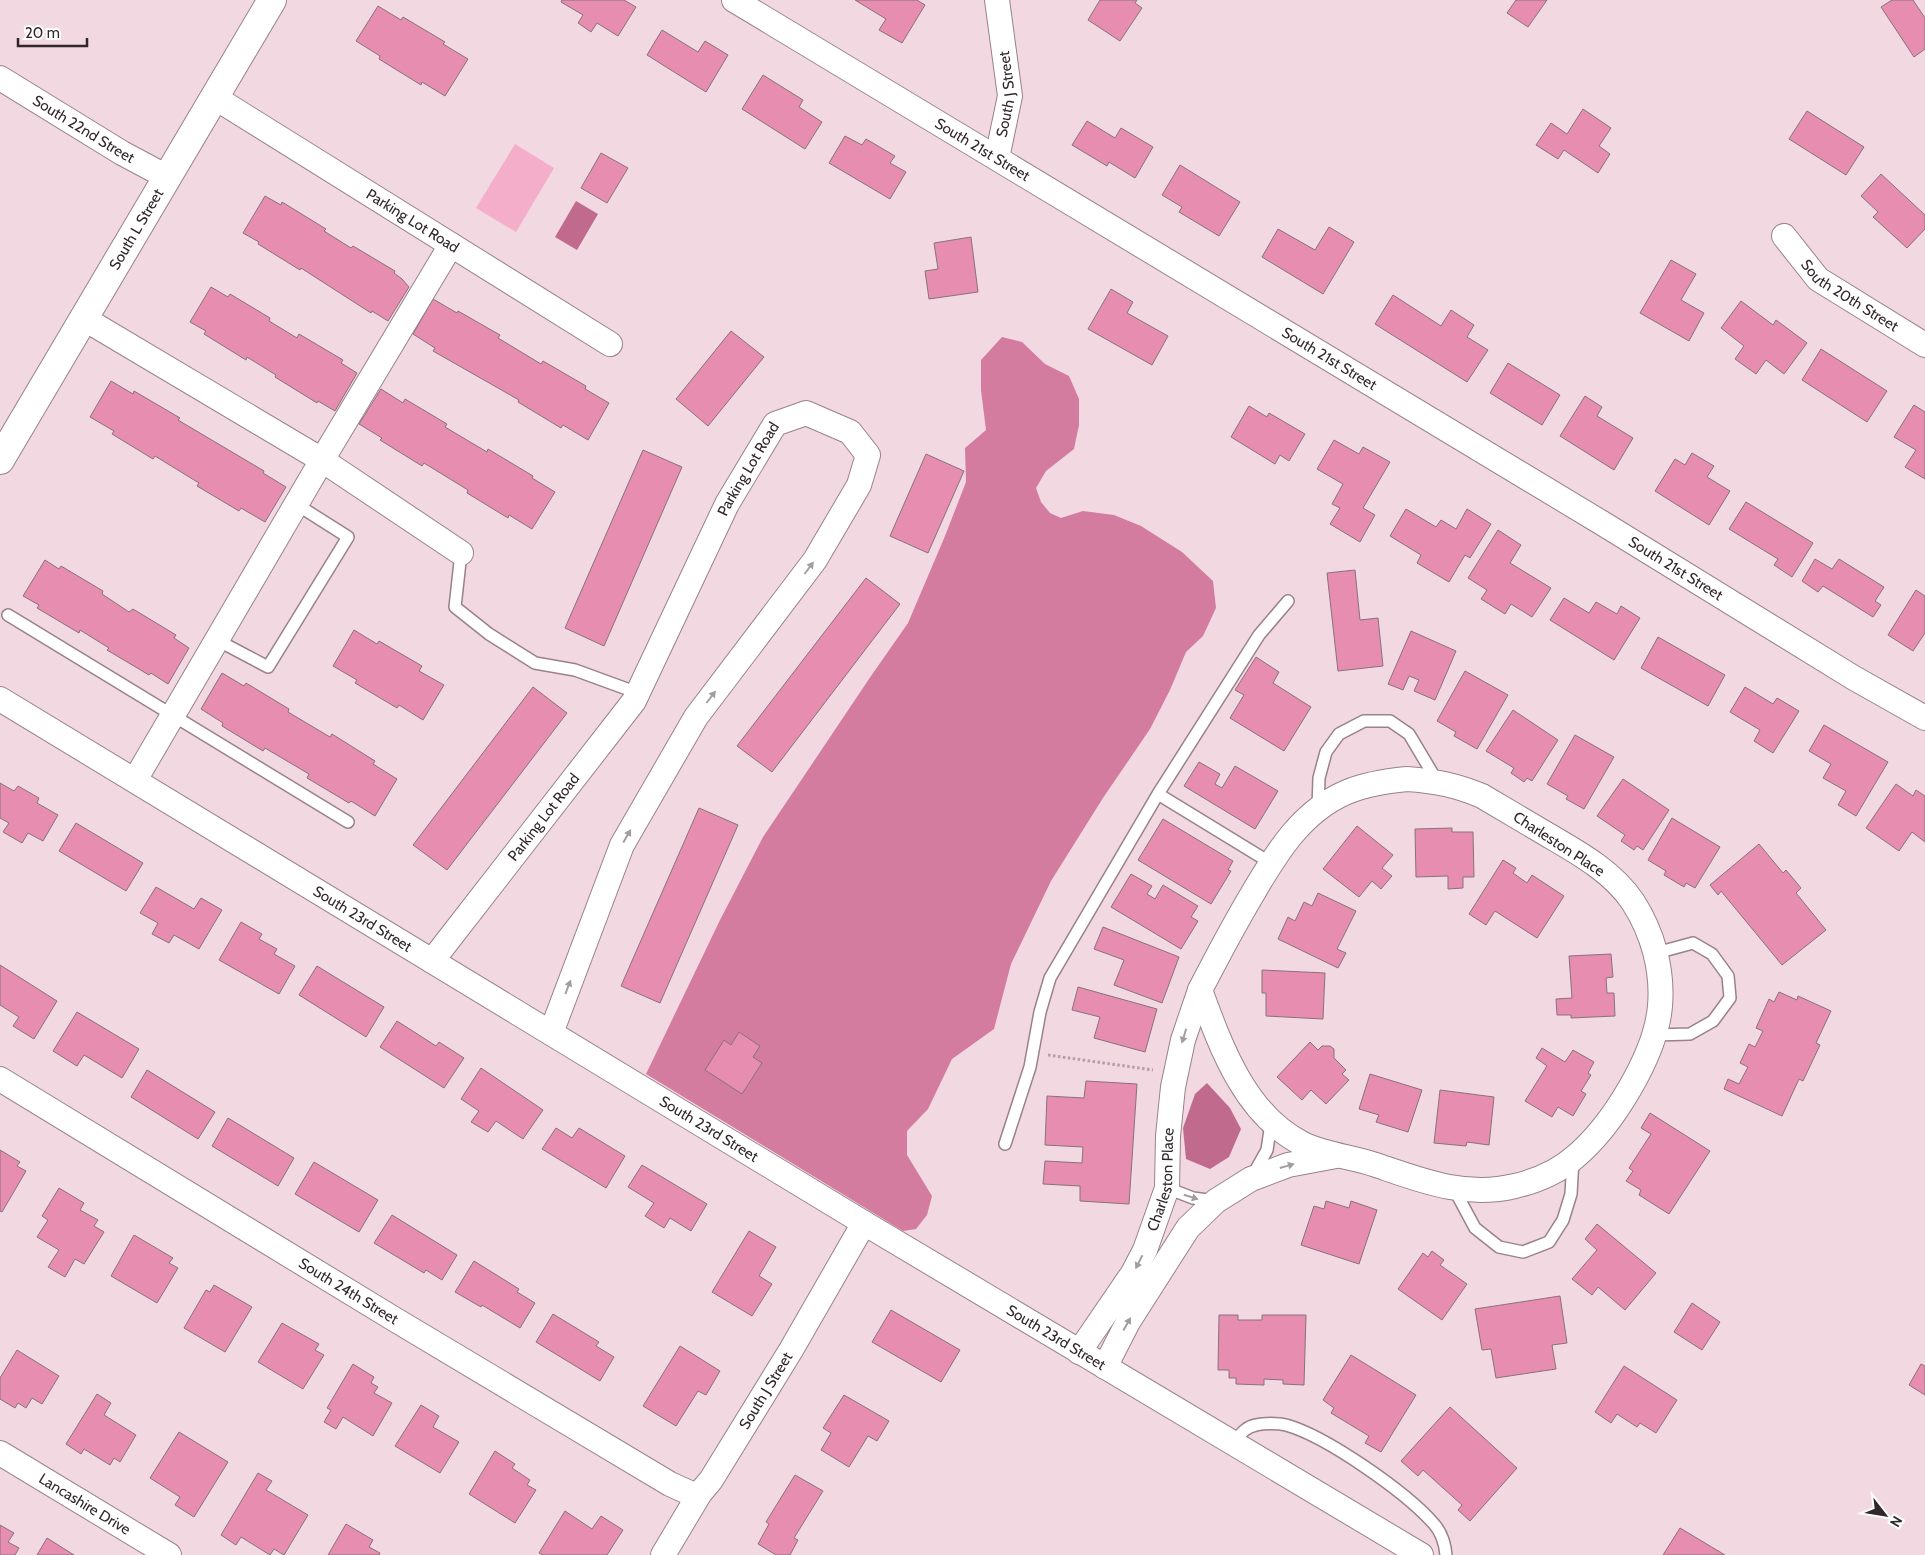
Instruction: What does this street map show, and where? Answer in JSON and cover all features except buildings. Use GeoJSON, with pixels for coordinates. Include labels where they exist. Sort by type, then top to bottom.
{"type":"FeatureCollection","features":[{"type":"Feature","properties":{"kind":"street","name":"South L Street"},"geometry":{"type":"LineString","coordinates":[[0,460],[272,0]]}},
{"type":"Feature","properties":{"kind":"street","name":"South 21st Street"},"geometry":{"type":"LineString","coordinates":[[734,0],[997,158],[1152,254],[1661,559],[1854,678],[1925,718]]}},
{"type":"Feature","properties":{"kind":"street","name":"South J Street"},"geometry":{"type":"LineString","coordinates":[[997,158],[1010,96],[998,0]]}},
{"type":"Feature","properties":{"kind":"street","name":"South 22nd Street"},"geometry":{"type":"LineString","coordinates":[[0,78],[122,153],[167,177]]}},
{"type":"Feature","properties":{"kind":"street","name":"Parking Lot Road"},"geometry":{"type":"LineString","coordinates":[[214,97],[610,344]]}},
{"type":"Feature","properties":{"kind":"street","name":"South 20th Street"},"geometry":{"type":"LineString","coordinates":[[1784,236],[1818,279],[1925,346]]}},
{"type":"Feature","properties":{"kind":"street"},"geometry":{"type":"LineString","coordinates":[[135,780],[296,504],[451,245]]}},
{"type":"Feature","properties":{"kind":"street"},"geometry":{"type":"LineString","coordinates":[[84,318],[322,460],[461,553]]}},
{"type":"Feature","properties":{"kind":"street","name":"Parking Lot Road"},"geometry":{"type":"LineString","coordinates":[[432,961],[634,701],[727,504],[775,424],[806,414],[850,432],[868,455],[859,485],[815,560],[696,717],[622,845],[551,1033]]}},
{"type":"Feature","properties":{"kind":"street","name":"South 23rd Street"},"geometry":{"type":"LineString","coordinates":[[0,699],[864,1223],[1421,1555]]}},
{"type":"Feature","properties":{"kind":"street","name":"Charleston Place"},"geometry":{"type":"LineString","coordinates":[[1079,1352],[1133,1273],[1145,1250],[1167,1188],[1168,1136],[1173,1087],[1183,1040],[1200,990],[1226,937],[1271,863],[1295,830],[1318,809],[1346,792],[1376,782],[1407,778],[1437,781],[1465,788],[1482,796],[1585,857],[1612,878],[1632,901],[1647,927],[1656,953],[1660,982],[1660,1008],[1655,1034],[1642,1067],[1612,1116],[1593,1140],[1573,1159],[1546,1175],[1516,1186],[1484,1191],[1454,1189],[1371,1163],[1337,1156],[1303,1144],[1271,1122],[1248,1095],[1228,1058],[1200,990]]}},
{"type":"Feature","properties":{"kind":"street","name":"South 24th Street"},"geometry":{"type":"LineString","coordinates":[[0,1079],[385,1314],[670,1484],[692,1494],[700,1493]]}},
{"type":"Feature","properties":{"kind":"street","name":"Charleston Place"},"geometry":{"type":"LineString","coordinates":[[1105,1367],[1128,1322],[1188,1228],[1216,1201],[1251,1179],[1288,1164],[1337,1156]]}},
{"type":"Feature","properties":{"kind":"street","name":"South J Street"},"geometry":{"type":"LineString","coordinates":[[663,1555],[700,1493],[711,1480],[775,1376],[864,1223]]}},
{"type":"Feature","properties":{"kind":"street","name":"Lancashire Drive"},"geometry":{"type":"LineString","coordinates":[[0,1453],[169,1555]]}},
{"type":"Feature","properties":{"kind":"lane"},"geometry":{"type":"LineString","coordinates":[[218,640],[268,667],[348,537],[296,504]]}},
{"type":"Feature","properties":{"kind":"lane"},"geometry":{"type":"LineString","coordinates":[[461,553],[455,607],[489,634],[535,663],[575,670],[638,693]]}},
{"type":"Feature","properties":{"kind":"lane"},"geometry":{"type":"LineString","coordinates":[[1005,1144],[1018,1107],[1040,1012],[1050,978],[1158,794],[1259,635],[1288,601]]}},
{"type":"Feature","properties":{"kind":"lane"},"geometry":{"type":"LineString","coordinates":[[8,615],[348,822]]}},
{"type":"Feature","properties":{"kind":"lane"},"geometry":{"type":"LineString","coordinates":[[1318,809],[1319,778],[1326,752],[1339,734],[1364,721],[1390,721],[1409,734],[1437,781]]}},
{"type":"Feature","properties":{"kind":"lane"},"geometry":{"type":"LineString","coordinates":[[1158,794],[1271,863]]}},
{"type":"Feature","properties":{"kind":"lane"},"geometry":{"type":"LineString","coordinates":[[1655,1034],[1690,1034],[1713,1021],[1730,998],[1728,976],[1712,954],[1693,943],[1656,953]]}},
{"type":"Feature","properties":{"kind":"lane"},"geometry":{"type":"LineString","coordinates":[[1251,1179],[1267,1150],[1271,1122]]}},
{"type":"Feature","properties":{"kind":"lane"},"geometry":{"type":"LineString","coordinates":[[1454,1189],[1475,1228],[1499,1247],[1523,1252],[1549,1242],[1563,1220],[1571,1194],[1573,1159]]}},
{"type":"Feature","properties":{"kind":"lane"},"geometry":{"type":"LineString","coordinates":[[1167,1188],[1192,1198],[1216,1201]]}},
{"type":"Feature","properties":{"kind":"lane"},"geometry":{"type":"LineString","coordinates":[[1233,1443],[1246,1428],[1257,1424],[1285,1425],[1312,1435],[1367,1469],[1417,1508],[1435,1525],[1444,1543],[1446,1555]]}},
{"type":"Feature","properties":{"kind":"path"},"geometry":{"type":"LineString","coordinates":[[1032,1053],[1155,1070]]}},
{"type":"Feature","properties":{"kind":"shaded area"},"geometry":{"type":"Polygon","coordinates":[[[515,144],[554,168],[516,232],[476,208],[515,144]]]}},
{"type":"Feature","properties":{"kind":"shaded area"},"geometry":{"type":"Polygon","coordinates":[[[576,201],[598,214],[577,250],[555,237],[576,201]]]}},
{"type":"Feature","properties":{"kind":"shaded area"},"geometry":{"type":"Polygon","coordinates":[[[1002,337],[1022,342],[1045,364],[1069,376],[1079,399],[1079,425],[1074,449],[1046,471],[1036,488],[1041,502],[1050,513],[1061,518],[1083,511],[1114,515],[1141,526],[1182,552],[1213,581],[1216,608],[1203,636],[1186,652],[1170,690],[1150,729],[1103,798],[1051,881],[1011,964],[994,1029],[952,1059],[928,1109],[907,1131],[907,1155],[932,1196],[927,1215],[916,1229],[903,1231],[646,1074],[720,920],[763,837],[908,623],[966,482],[965,448],[986,430],[981,390],[981,360],[1002,337]]]}},
{"type":"Feature","properties":{"kind":"shaded area"},"geometry":{"type":"Polygon","coordinates":[[[1207,1083],[1230,1108],[1241,1129],[1229,1157],[1210,1169],[1186,1159],[1183,1128],[1195,1094],[1207,1083]]]}}]}
